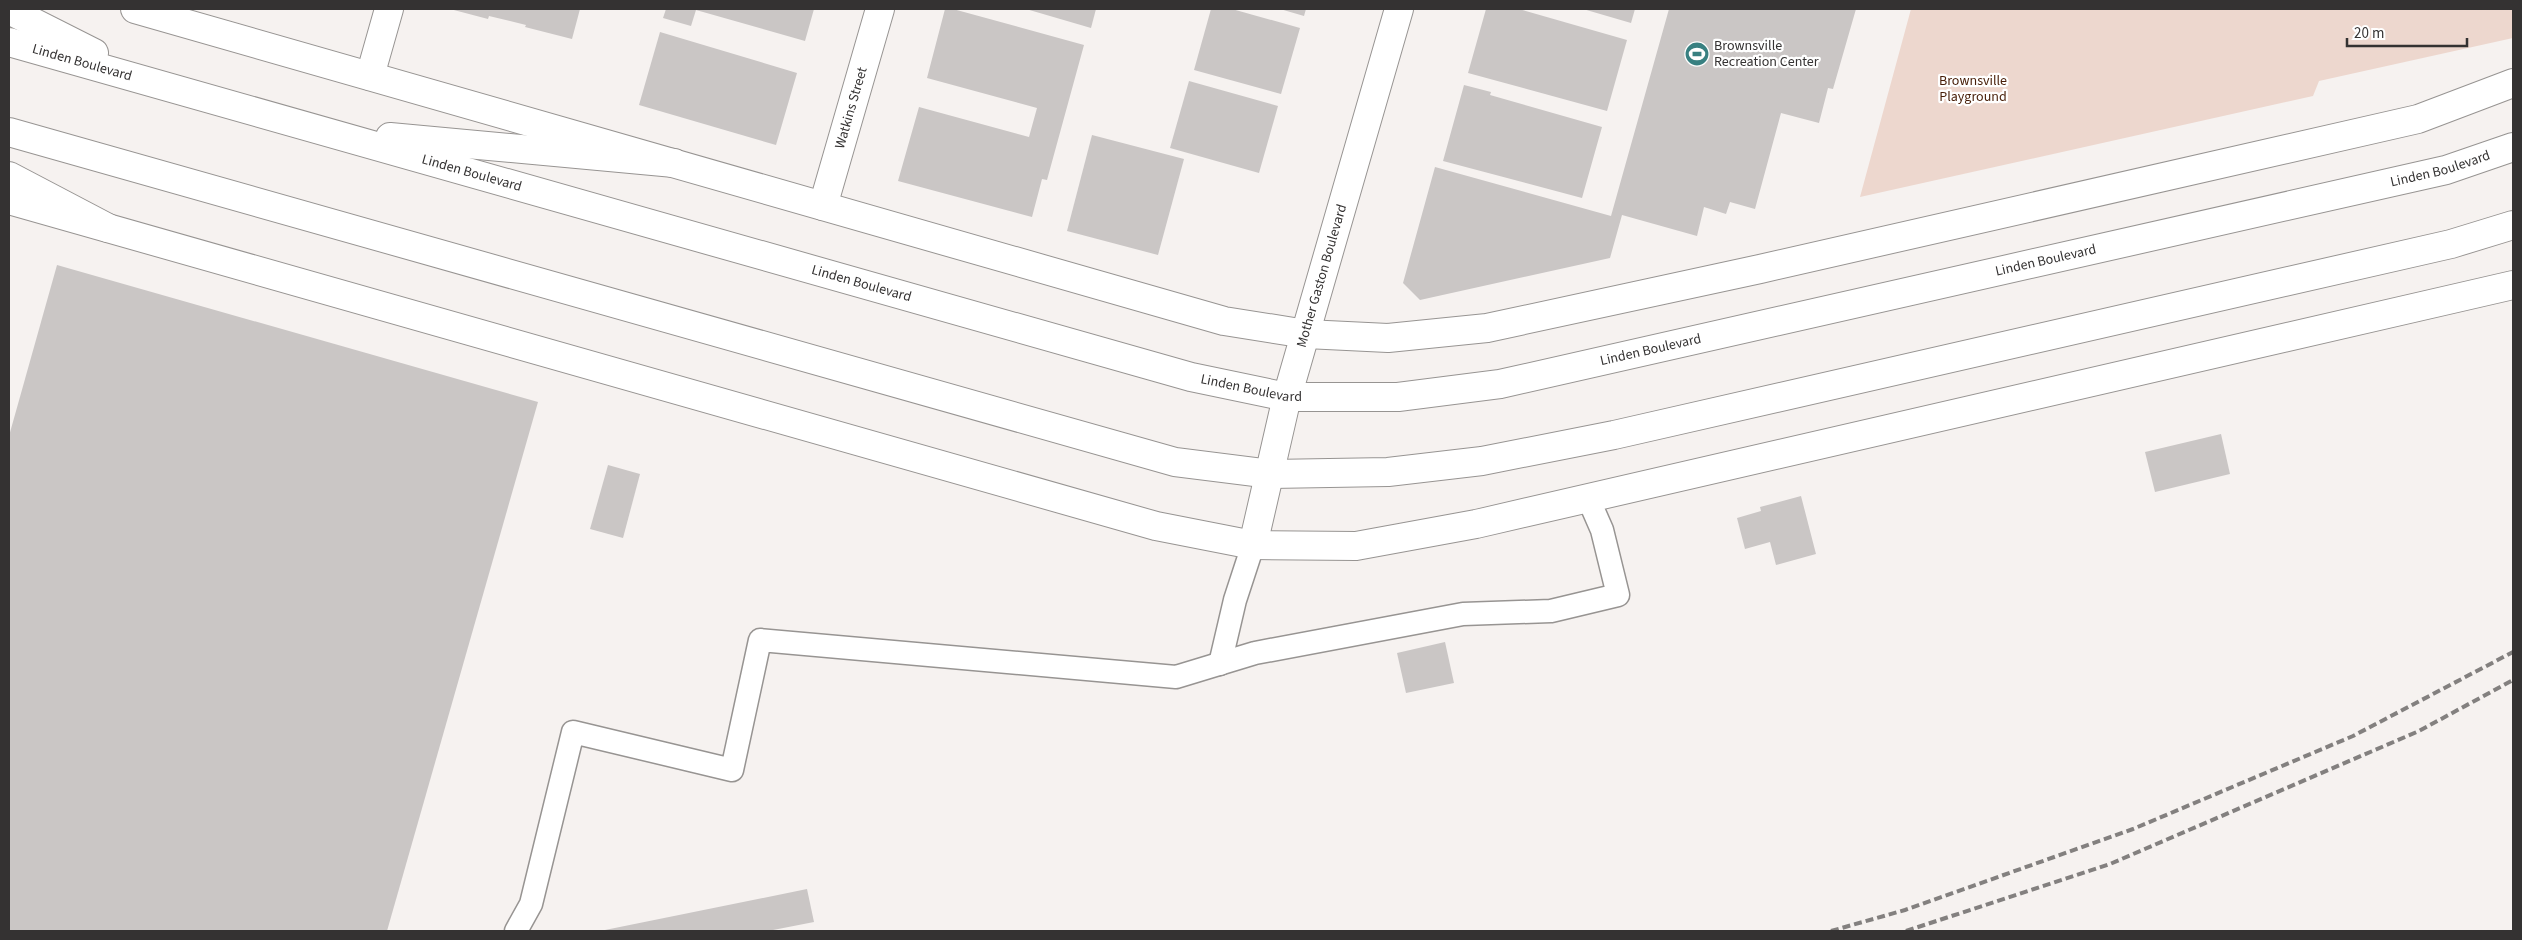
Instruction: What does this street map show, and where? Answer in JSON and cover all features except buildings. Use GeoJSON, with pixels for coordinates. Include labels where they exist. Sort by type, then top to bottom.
{"type":"FeatureCollection","features":[{"type":"Feature","properties":{"kind":"main road"},"geometry":{"type":"LineString","coordinates":[[135,9],[1224,321],[1306,334],[1388,338],[1487,328],[1760,269],[2418,119],[2513,83]]}},
{"type":"Feature","properties":{"kind":"main road"},"geometry":{"type":"LineString","coordinates":[[370,76],[389,9]]}},
{"type":"Feature","properties":{"kind":"main road","name":"Watkins Street"},"geometry":{"type":"LineString","coordinates":[[823,206],[880,9]]}},
{"type":"Feature","properties":{"kind":"main road","name":"Mother Gaston Boulevard"},"geometry":{"type":"LineString","coordinates":[[1253,545],[1288,398],[1399,9]]}},
{"type":"Feature","properties":{"kind":"main road"},"geometry":{"type":"LineString","coordinates":[[9,10],[148,82]]}},
{"type":"Feature","properties":{"kind":"main road","name":"Linden Boulevard"},"geometry":{"type":"LineString","coordinates":[[9,42],[1181,374],[1288,398],[1398,397],[1500,384],[2446,170],[2513,147]]}},
{"type":"Feature","properties":{"kind":"main road"},"geometry":{"type":"LineString","coordinates":[[321,131],[674,163]]}},
{"type":"Feature","properties":{"kind":"main road"},"geometry":{"type":"LineString","coordinates":[[9,132],[1175,462],[1271,474],[1406,470],[1482,461],[1614,435],[2451,244],[2513,225]]}},
{"type":"Feature","properties":{"kind":"main road"},"geometry":{"type":"LineString","coordinates":[[9,176],[108,228]]}},
{"type":"Feature","properties":{"kind":"main road"},"geometry":{"type":"LineString","coordinates":[[9,200],[1156,526],[1253,545],[1356,546],[1476,524],[2513,285]]}},
{"type":"Feature","properties":{"kind":"lane"},"geometry":{"type":"LineString","coordinates":[[516,931],[531,904],[573,732],[732,770],[760,640],[1176,677],[1255,653],[1463,614],[1551,611],[1618,595],[1602,530],[1588,498]]}},
{"type":"Feature","properties":{"kind":"lane"},"geometry":{"type":"LineString","coordinates":[[1220,664],[1235,600],[1253,545]]}},
{"type":"Feature","properties":{"kind":"green space","name":"Brownsville Playground"},"geometry":{"type":"Polygon","coordinates":[[[1911,9],[2513,9],[2513,38],[2319,81],[2313,96],[1860,197],[1911,9]]]}},
{"type":"Feature","properties":{"kind":"railway"},"geometry":{"type":"LineString","coordinates":[[1831,931],[1905,910],[2133,829],[2353,736],[2513,652]]}},
{"type":"Feature","properties":{"kind":"railway"},"geometry":{"type":"LineString","coordinates":[[1906,931],[2110,864],[2419,731],[2513,680]]}},
{"type":"Feature","properties":{"kind":"place","name":"Brownsville Recreation Center"},"geometry":{"type":"Point","coordinates":[1697,54]}}]}
